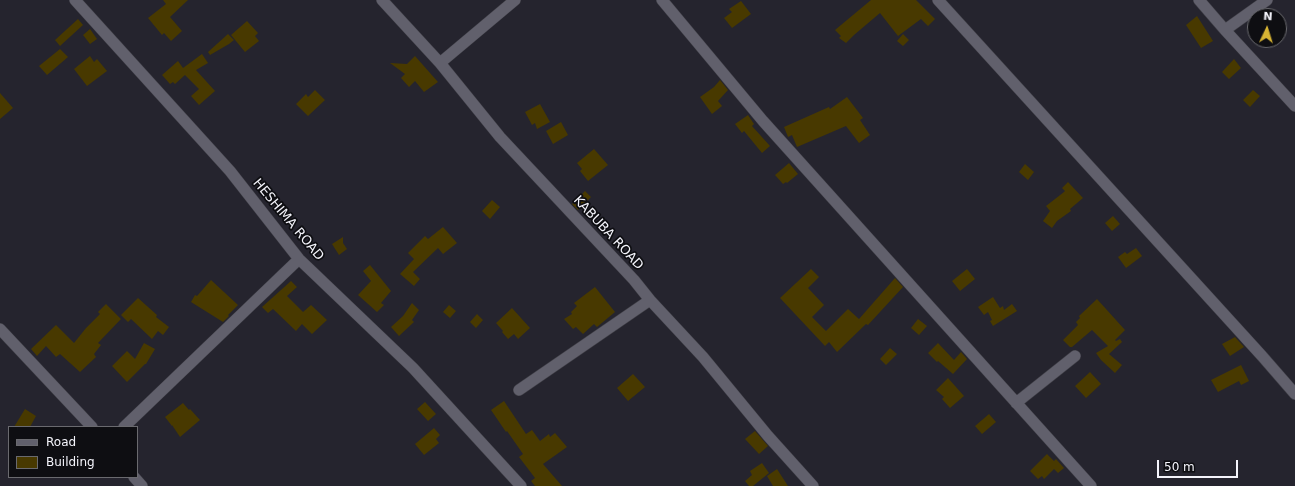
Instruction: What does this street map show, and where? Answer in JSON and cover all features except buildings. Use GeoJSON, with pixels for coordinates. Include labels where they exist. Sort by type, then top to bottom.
{"type":"FeatureCollection","features":[{"type":"Feature","properties":{"kind":"street","name":"HESHIMA ROAD"},"geometry":{"type":"LineString","coordinates":[[75,0],[230,171],[299,258],[413,368],[521,486]]}},
{"type":"Feature","properties":{"kind":"street","name":"KABUBA ROAD"},"geometry":{"type":"LineString","coordinates":[[382,0],[440,63],[500,137],[634,280],[650,300],[703,357],[768,436],[813,486]]}},
{"type":"Feature","properties":{"kind":"street"},"geometry":{"type":"LineString","coordinates":[[440,63],[515,0]]}},
{"type":"Feature","properties":{"kind":"street"},"geometry":{"type":"LineString","coordinates":[[662,0],[763,121],[1091,486]]}},
{"type":"Feature","properties":{"kind":"street"},"geometry":{"type":"LineString","coordinates":[[938,0],[1295,394]]}},
{"type":"Feature","properties":{"kind":"street"},"geometry":{"type":"LineString","coordinates":[[1199,0],[1295,106]]}},
{"type":"Feature","properties":{"kind":"street"},"geometry":{"type":"LineString","coordinates":[[1225,30],[1267,0]]}},
{"type":"Feature","properties":{"kind":"street"},"geometry":{"type":"LineString","coordinates":[[125,426],[299,258]]}},
{"type":"Feature","properties":{"kind":"street"},"geometry":{"type":"LineString","coordinates":[[520,390],[650,300]]}},
{"type":"Feature","properties":{"kind":"street"},"geometry":{"type":"LineString","coordinates":[[0,330],[91,426]]}},
{"type":"Feature","properties":{"kind":"street"},"geometry":{"type":"LineString","coordinates":[[1016,403],[1075,356]]}},
{"type":"Feature","properties":{"kind":"street"},"geometry":{"type":"LineString","coordinates":[[135,478],[142,486]]}}]}
